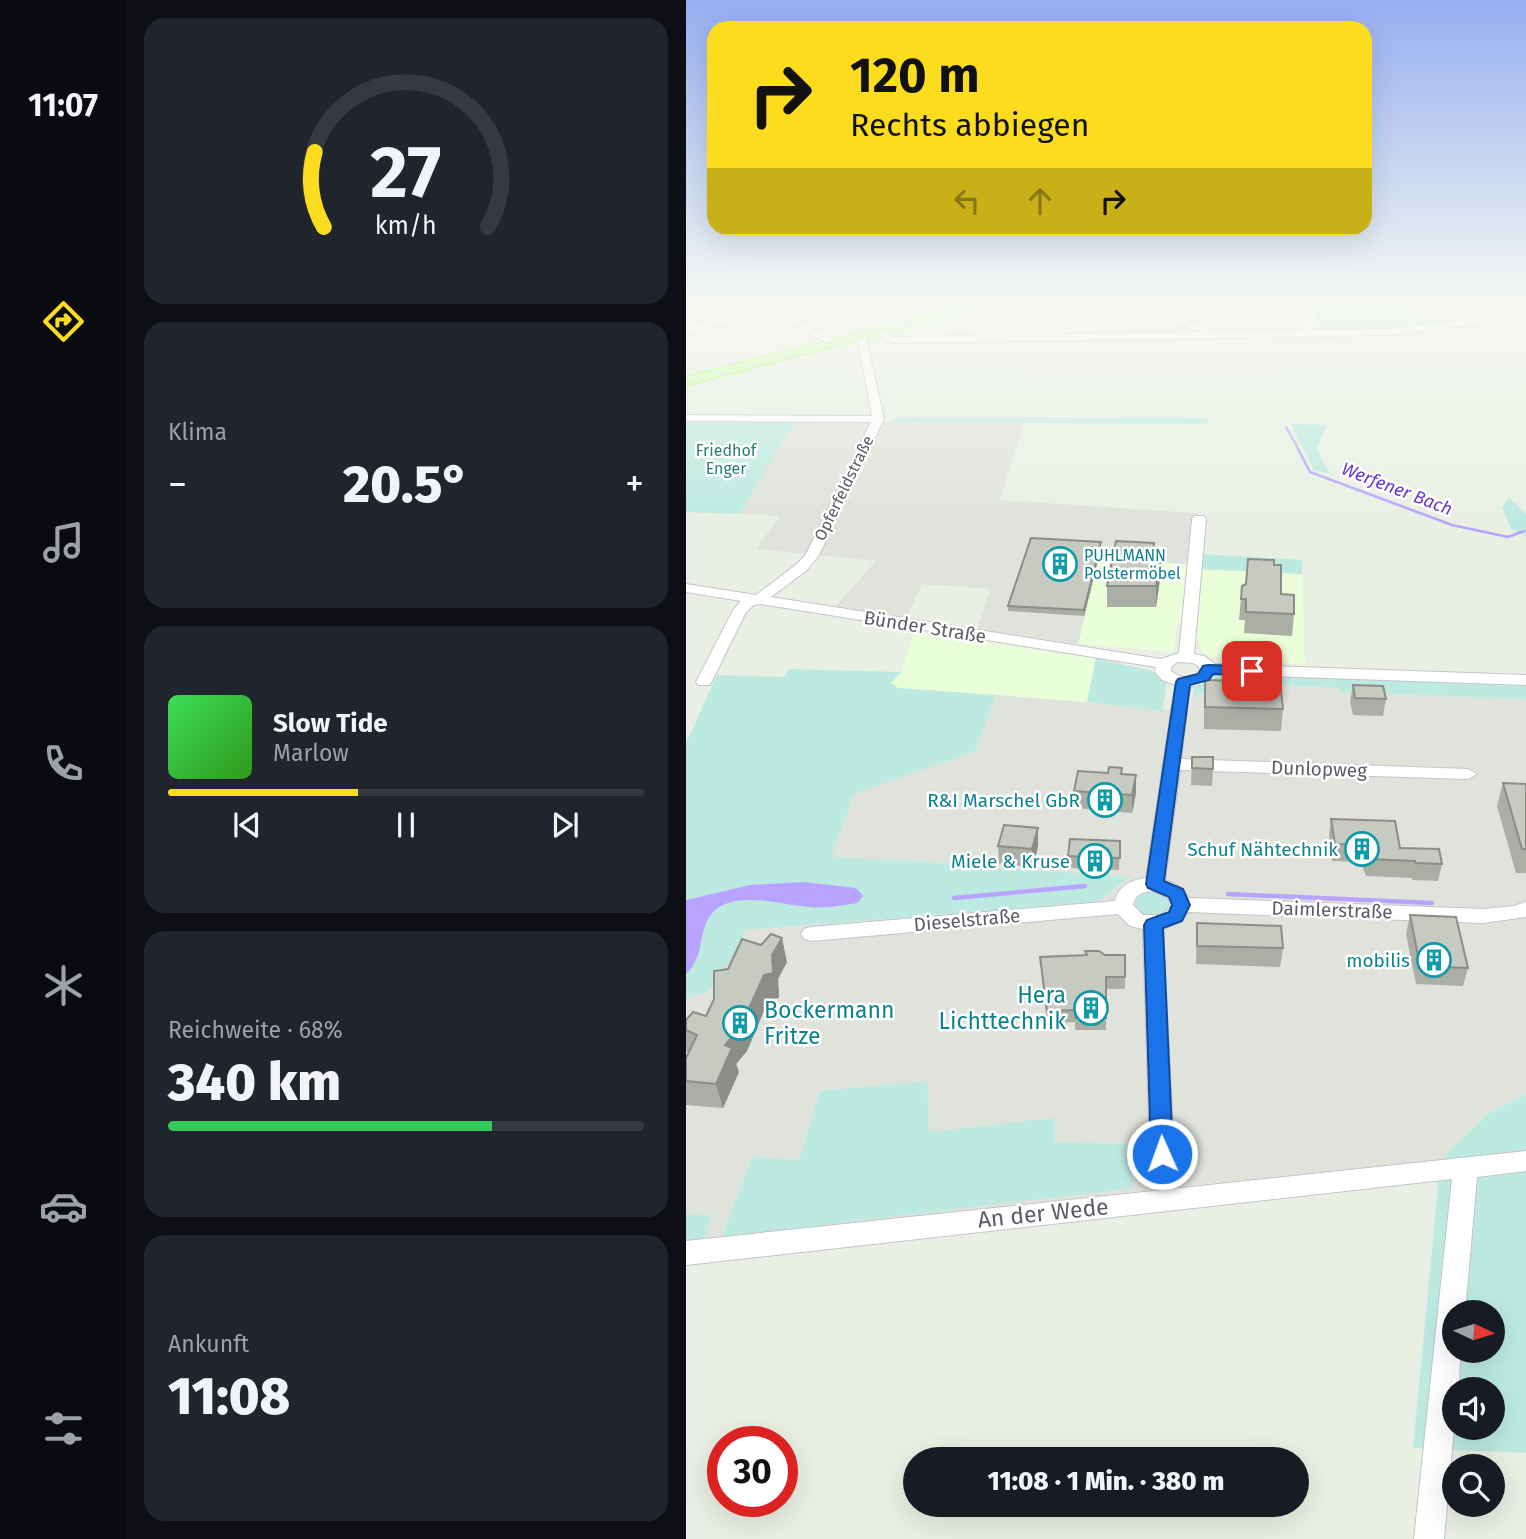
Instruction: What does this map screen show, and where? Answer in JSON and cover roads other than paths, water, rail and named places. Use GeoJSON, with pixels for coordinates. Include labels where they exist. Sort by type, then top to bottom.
{"type":"FeatureCollection","features":[{"type":"Feature","properties":{"kind":"main road"},"geometry":{"type":"LineString","coordinates":[[686,381],[713,375]]}},
{"type":"Feature","properties":{"kind":"street","name":"Opferfeldstraße"},"geometry":{"type":"LineString","coordinates":[[704,682],[740,610],[802,567],[812,555],[878,419],[863,375]]}},
{"type":"Feature","properties":{"kind":"street"},"geometry":{"type":"LineString","coordinates":[[686,418],[878,419]]}},
{"type":"Feature","properties":{"kind":"street"},"geometry":{"type":"LineString","coordinates":[[1186,657],[1199,519]]}},
{"type":"Feature","properties":{"kind":"street","name":"Bünder Straße"},"geometry":{"type":"LineString","coordinates":[[686,589],[1164,664]]}},
{"type":"Feature","properties":{"kind":"street"},"geometry":{"type":"LineString","coordinates":[[1186,657],[1203,662],[1208,669],[1204,677],[1184,682],[1166,676],[1163,672],[1164,664],[1186,657]]}},
{"type":"Feature","properties":{"kind":"street"},"geometry":{"type":"LineString","coordinates":[[1208,669],[1526,680]]}},
{"type":"Feature","properties":{"kind":"street"},"geometry":{"type":"LineString","coordinates":[[1155,884],[1170,764],[1184,682]]}},
{"type":"Feature","properties":{"kind":"street","name":"Dunlopweg"},"geometry":{"type":"LineString","coordinates":[[1170,764],[1468,774]]}},
{"type":"Feature","properties":{"kind":"street"},"geometry":{"type":"LineString","coordinates":[[1155,884],[1177,893],[1181,905],[1176,916],[1153,925],[1131,918],[1123,907],[1126,895],[1131,890],[1155,884]]}},
{"type":"Feature","properties":{"kind":"street","name":"Daimlerstraße"},"geometry":{"type":"LineString","coordinates":[[1181,905],[1483,916],[1518,913],[1526,909]]}},
{"type":"Feature","properties":{"kind":"street","name":"Dieselstraße"},"geometry":{"type":"LineString","coordinates":[[811,934],[1123,907]]}},
{"type":"Feature","properties":{"kind":"street","name":"Daimlerstraße"},"geometry":{"type":"LineString","coordinates":[[1483,916],[1526,923]]}},
{"type":"Feature","properties":{"kind":"street"},"geometry":{"type":"LineString","coordinates":[[1153,925],[1162,1154]]}},
{"type":"Feature","properties":{"kind":"street","name":"An der Wede"},"geometry":{"type":"LineString","coordinates":[[686,1253],[1526,1161]]}},
{"type":"Feature","properties":{"kind":"street"},"geometry":{"type":"LineString","coordinates":[[1429,1539],[1466,1167]]}},
{"type":"Feature","properties":{"kind":"waterway","name":"Werfener Bach"},"geometry":{"type":"LineString","coordinates":[[1286,427],[1299,450]]}},
{"type":"Feature","properties":{"kind":"waterway","name":"Werfener Bach"},"geometry":{"type":"LineString","coordinates":[[1298,449],[1310,472],[1452,525],[1508,537],[1524,531]]}},
{"type":"Feature","properties":{"kind":"waterway"},"geometry":{"type":"LineString","coordinates":[[954,898],[1085,886]]}},
{"type":"Feature","properties":{"kind":"waterway"},"geometry":{"type":"LineString","coordinates":[[1228,894],[1432,903]]}},
{"type":"Feature","properties":{"kind":"place","name":"PUHLMANN Polstermöbel"},"geometry":{"type":"Point","coordinates":[1060,564]}},
{"type":"Feature","properties":{"kind":"place","name":"R&I Marschel GbR"},"geometry":{"type":"Point","coordinates":[1105,800]}},
{"type":"Feature","properties":{"kind":"place","name":"Schuf Nähtechnik"},"geometry":{"type":"Point","coordinates":[1362,849]}},
{"type":"Feature","properties":{"kind":"place","name":"Miele & Kruse"},"geometry":{"type":"Point","coordinates":[1095,861]}},
{"type":"Feature","properties":{"kind":"place","name":"mobilis"},"geometry":{"type":"Point","coordinates":[1434,960]}},
{"type":"Feature","properties":{"kind":"place","name":"Hera Lichttechnik"},"geometry":{"type":"Point","coordinates":[1091,1008]}},
{"type":"Feature","properties":{"kind":"place","name":"Bockermann Fritze"},"geometry":{"type":"Point","coordinates":[740,1023]}},
{"type":"Feature","properties":{"kind":"park label","name":"Friedhof Enger"},"geometry":{"type":"Point","coordinates":[726,459]}}]}
